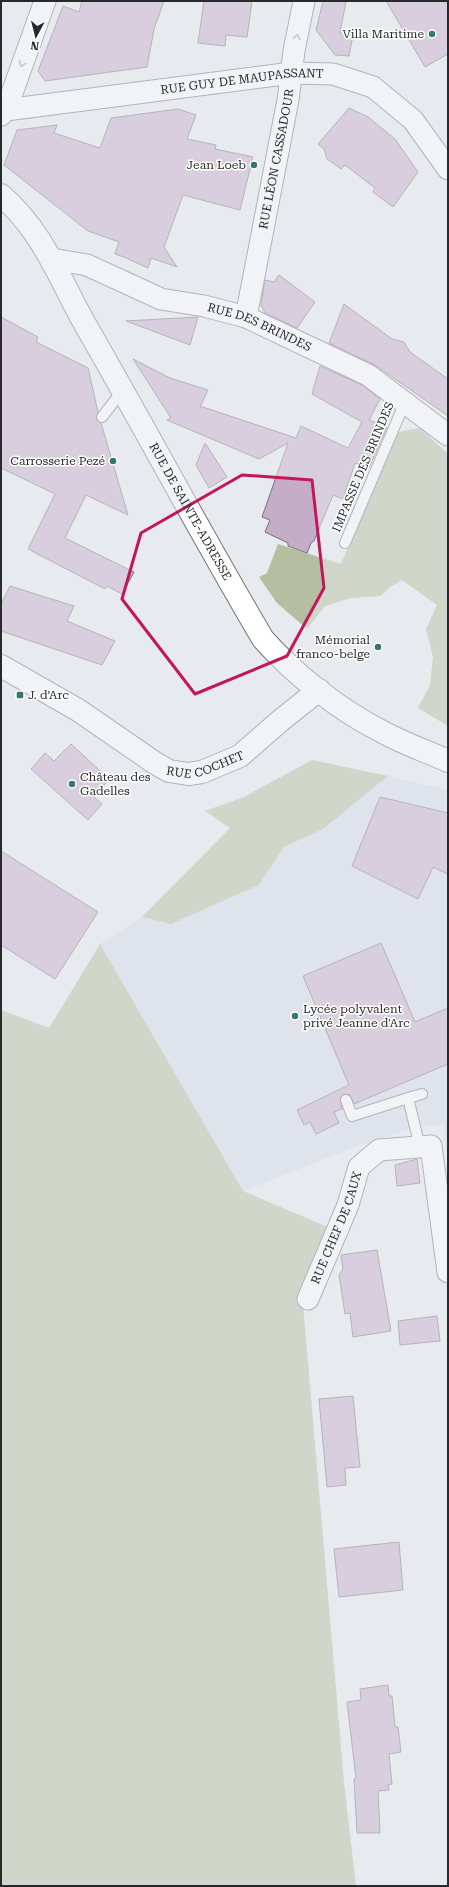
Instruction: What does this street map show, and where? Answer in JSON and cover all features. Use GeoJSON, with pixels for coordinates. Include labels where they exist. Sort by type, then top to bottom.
{"type":"FeatureCollection","features":[{"type":"Feature","properties":{"kind":"main road","name":"RUE DE SAINTE-ADRESSE"},"geometry":{"type":"LineString","coordinates":[[1,195],[19,210],[52,259],[73,302],[123,390],[184,503],[263,639],[276,653],[319,690],[381,731],[448,761]]}},
{"type":"Feature","properties":{"kind":"main road","name":"RUE COCHET"},"geometry":{"type":"LineString","coordinates":[[1,666],[78,710],[155,764],[169,771],[188,774],[202,772],[240,756],[280,721],[319,690]]}},
{"type":"Feature","properties":{"kind":"street"},"geometry":{"type":"LineString","coordinates":[[4,112],[45,1]]}},
{"type":"Feature","properties":{"kind":"street","name":"RUE LÉON CASSADOUR"},"geometry":{"type":"LineString","coordinates":[[246,317],[304,1]]}},
{"type":"Feature","properties":{"kind":"street","name":"RUE GUY DE MAUPASSANT"},"geometry":{"type":"LineString","coordinates":[[4,112],[292,73],[334,74],[373,87],[413,120],[448,169]]}},
{"type":"Feature","properties":{"kind":"street","name":"RUE DES BRINDES"},"geometry":{"type":"LineString","coordinates":[[52,259],[87,265],[161,299],[204,306],[246,317],[368,375],[448,435]]}},
{"type":"Feature","properties":{"kind":"street"},"geometry":{"type":"LineString","coordinates":[[420,1147],[431,1146],[448,1272]]}},
{"type":"Feature","properties":{"kind":"street","name":"RUE CHEF DE CAUX"},"geometry":{"type":"LineString","coordinates":[[308,1299],[348,1205],[359,1167],[379,1150],[420,1147]]}},
{"type":"Feature","properties":{"kind":"lane"},"geometry":{"type":"LineString","coordinates":[[102,417],[123,390]]}},
{"type":"Feature","properties":{"kind":"lane","name":"IMPASSE DES BRINDES"},"geometry":{"type":"LineString","coordinates":[[345,543],[405,402]]}},
{"type":"Feature","properties":{"kind":"lane"},"geometry":{"type":"LineString","coordinates":[[346,1100],[352,1116],[422,1094]]}},
{"type":"Feature","properties":{"kind":"lane"},"geometry":{"type":"LineString","coordinates":[[408,1098],[420,1147]]}},
{"type":"Feature","properties":{"kind":"highlighted area"},"geometry":{"type":"Polygon","coordinates":[[[242,475],[312,480],[324,588],[287,656],[195,694],[122,599],[141,533],[242,475]]]}},
{"type":"Feature","properties":{"kind":"shaded area","name":"Lycée polyvalent privé Jeanne d'Arc"},"geometry":{"type":"Polygon","coordinates":[[[388,776],[448,790],[448,1167],[443,1124],[413,1128],[355,1147],[243,1191],[100,944],[142,917],[171,924],[259,885],[284,847],[323,829],[388,776]]]}},
{"type":"Feature","properties":{"kind":"green space"},"geometry":{"type":"Polygon","coordinates":[[[420,428],[448,454],[448,726],[418,708],[430,685],[433,657],[426,629],[437,605],[402,580],[390,587],[381,596],[351,598],[325,606],[307,629],[277,603],[259,577],[267,573],[278,544],[341,564],[398,432],[420,428]]]}},
{"type":"Feature","properties":{"kind":"green space"},"geometry":{"type":"Polygon","coordinates":[[[312,760],[388,776],[323,829],[284,847],[259,885],[171,924],[142,917],[230,828],[205,811],[244,797],[312,760]]]}},
{"type":"Feature","properties":{"kind":"green space"},"geometry":{"type":"Polygon","coordinates":[[[100,944],[243,1191],[330,1228],[303,1304],[344,1782],[356,1886],[1,1886],[1,1010],[49,1028],[100,944]]]}},
{"type":"Feature","properties":{"kind":"building"},"geometry":{"type":"Polygon","coordinates":[[[82,1],[164,1],[154,29],[147,67],[45,81],[38,71],[63,6],[79,12],[82,1]]]}},
{"type":"Feature","properties":{"kind":"building"},"geometry":{"type":"Polygon","coordinates":[[[204,1],[252,1],[247,37],[226,35],[225,46],[198,43],[204,1]]]}},
{"type":"Feature","properties":{"kind":"building"},"geometry":{"type":"Polygon","coordinates":[[[323,1],[346,1],[340,33],[353,35],[349,56],[335,55],[316,30],[323,1]]]}},
{"type":"Feature","properties":{"kind":"building","name":"Villa Maritime"},"geometry":{"type":"Polygon","coordinates":[[[386,1],[448,1],[448,54],[425,67],[386,1]]]}},
{"type":"Feature","properties":{"kind":"building"},"geometry":{"type":"Polygon","coordinates":[[[349,108],[368,117],[395,139],[418,172],[393,207],[373,192],[375,188],[345,165],[341,169],[327,159],[324,149],[318,144],[349,108]]]}},
{"type":"Feature","properties":{"kind":"building"},"geometry":{"type":"Polygon","coordinates":[[[178,109],[196,115],[187,139],[216,145],[215,149],[253,157],[240,210],[183,195],[164,247],[177,267],[151,258],[148,268],[115,254],[119,242],[88,231],[4,165],[17,130],[57,125],[54,133],[100,148],[111,118],[178,109]]]}},
{"type":"Feature","properties":{"kind":"building"},"geometry":{"type":"Polygon","coordinates":[[[279,275],[315,302],[297,328],[265,313],[261,305],[265,280],[274,282],[279,275]]]}},
{"type":"Feature","properties":{"kind":"building"},"geometry":{"type":"Polygon","coordinates":[[[344,304],[392,339],[404,342],[410,352],[448,379],[448,416],[375,365],[329,343],[344,304]]]}},
{"type":"Feature","properties":{"kind":"building"},"geometry":{"type":"Polygon","coordinates":[[[1,317],[38,337],[36,342],[88,368],[98,412],[96,419],[101,423],[128,515],[86,495],[65,538],[134,572],[122,594],[107,586],[105,589],[28,549],[55,494],[1,468],[1,317]]]}},
{"type":"Feature","properties":{"kind":"building"},"geometry":{"type":"Polygon","coordinates":[[[198,317],[190,345],[126,321],[198,317]]]}},
{"type":"Feature","properties":{"kind":"building"},"geometry":{"type":"Polygon","coordinates":[[[133,359],[170,378],[208,390],[200,407],[296,438],[301,426],[348,448],[362,422],[312,394],[320,366],[362,385],[380,399],[369,420],[387,427],[369,468],[355,463],[343,499],[333,495],[314,541],[311,543],[307,553],[288,546],[288,543],[265,532],[270,520],[262,517],[288,443],[259,459],[167,420],[171,418],[133,359]]]}},
{"type":"Feature","properties":{"kind":"building"},"geometry":{"type":"Polygon","coordinates":[[[205,443],[227,477],[209,488],[196,465],[205,443]]]}},
{"type":"Feature","properties":{"kind":"building"},"geometry":{"type":"Polygon","coordinates":[[[10,586],[74,606],[67,621],[115,641],[102,665],[1,631],[1,604],[10,586]]]}},
{"type":"Feature","properties":{"kind":"building","name":"Château des Gadelles"},"geometry":{"type":"Polygon","coordinates":[[[71,744],[109,779],[94,797],[102,804],[88,820],[31,769],[45,753],[54,761],[71,744]]]}},
{"type":"Feature","properties":{"kind":"building"},"geometry":{"type":"Polygon","coordinates":[[[380,797],[448,813],[448,874],[433,867],[418,899],[352,866],[380,797]]]}},
{"type":"Feature","properties":{"kind":"building"},"geometry":{"type":"Polygon","coordinates":[[[1,851],[98,912],[55,979],[1,945],[1,851]]]}},
{"type":"Feature","properties":{"kind":"building"},"geometry":{"type":"Polygon","coordinates":[[[381,943],[415,1022],[448,1008],[448,1064],[354,1104],[350,1095],[343,1094],[340,1099],[342,1109],[334,1112],[339,1123],[316,1134],[310,1122],[304,1125],[297,1110],[349,1085],[303,976],[381,943]]]}},
{"type":"Feature","properties":{"kind":"building"},"geometry":{"type":"Polygon","coordinates":[[[417,1159],[420,1183],[397,1186],[395,1165],[417,1159]]]}},
{"type":"Feature","properties":{"kind":"building"},"geometry":{"type":"Polygon","coordinates":[[[377,1250],[391,1331],[353,1337],[350,1313],[345,1314],[339,1275],[343,1269],[341,1255],[377,1250]]]}},
{"type":"Feature","properties":{"kind":"building"},"geometry":{"type":"Polygon","coordinates":[[[437,1316],[440,1341],[400,1345],[398,1321],[437,1316]]]}},
{"type":"Feature","properties":{"kind":"building"},"geometry":{"type":"Polygon","coordinates":[[[353,1396],[360,1467],[345,1468],[346,1485],[327,1487],[319,1399],[353,1396]]]}},
{"type":"Feature","properties":{"kind":"building"},"geometry":{"type":"Polygon","coordinates":[[[399,1542],[403,1590],[339,1597],[334,1549],[399,1542]]]}},
{"type":"Feature","properties":{"kind":"building"},"geometry":{"type":"Polygon","coordinates":[[[388,1685],[389,1696],[392,1696],[395,1727],[398,1727],[401,1752],[389,1754],[392,1784],[388,1785],[389,1790],[378,1791],[380,1833],[357,1833],[354,1779],[356,1778],[347,1702],[361,1700],[360,1689],[388,1685]]]}},
{"type":"Feature","properties":{"kind":"place","name":"Villa Maritime"},"geometry":{"type":"Point","coordinates":[432,34]}},
{"type":"Feature","properties":{"kind":"place","name":"Jean Loeb"},"geometry":{"type":"Point","coordinates":[254,165]}},
{"type":"Feature","properties":{"kind":"place","name":"Carrosserie Pezé"},"geometry":{"type":"Point","coordinates":[113,461]}},
{"type":"Feature","properties":{"kind":"place","name":"Mémorial franco-belge"},"geometry":{"type":"Point","coordinates":[378,647]}},
{"type":"Feature","properties":{"kind":"place","name":"J. d’Arc"},"geometry":{"type":"Point","coordinates":[20,695]}},
{"type":"Feature","properties":{"kind":"place","name":"Château des Gadelles"},"geometry":{"type":"Point","coordinates":[72,784]}},
{"type":"Feature","properties":{"kind":"place","name":"Lycée polyvalent privé Jeanne d'Arc"},"geometry":{"type":"Point","coordinates":[295,1016]}}]}
